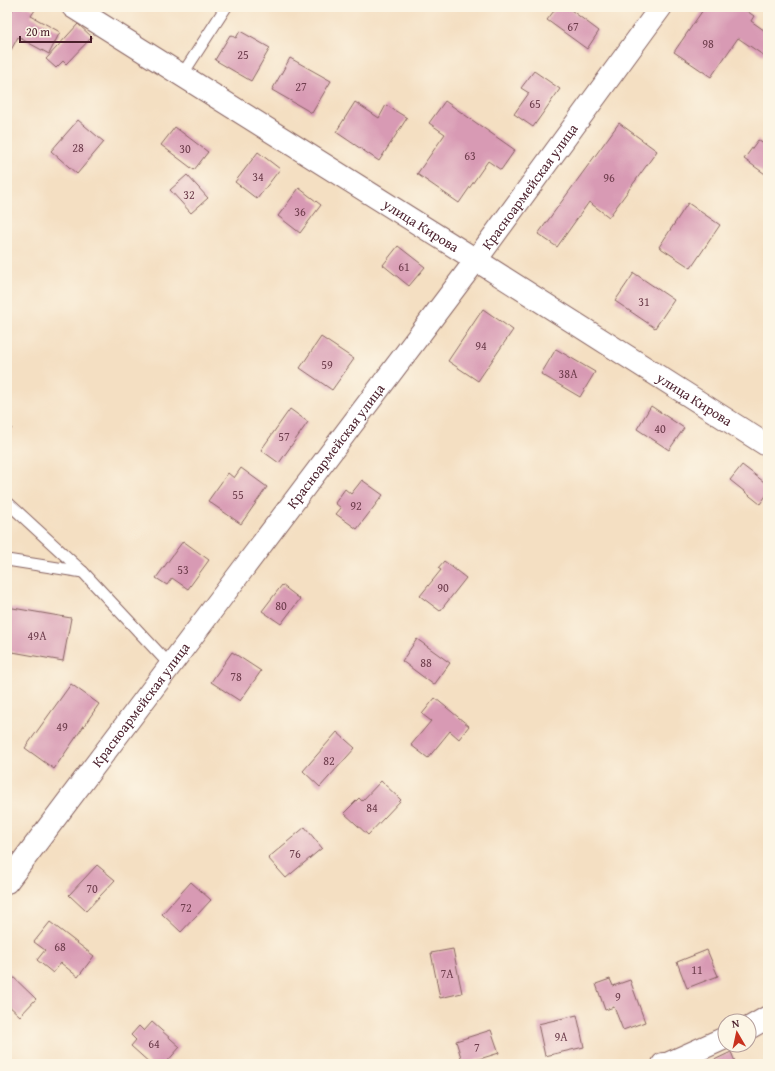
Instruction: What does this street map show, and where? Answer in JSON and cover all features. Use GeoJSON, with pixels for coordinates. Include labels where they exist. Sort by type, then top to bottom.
{"type":"FeatureCollection","features":[{"type":"Feature","properties":{"kind":"main road","name":"улица Кирова"},"geometry":{"type":"LineString","coordinates":[[74,7],[768,446]]}},
{"type":"Feature","properties":{"kind":"main road","name":"Красноармейская улица"},"geometry":{"type":"LineString","coordinates":[[7,882],[476,260],[660,7]]}},
{"type":"Feature","properties":{"kind":"main road"},"geometry":{"type":"LineString","coordinates":[[757,1023],[768,1017]]}},
{"type":"Feature","properties":{"kind":"main road"},"geometry":{"type":"LineString","coordinates":[[663,1064],[667,1064],[717,1042]]}},
{"type":"Feature","properties":{"kind":"lane"},"geometry":{"type":"LineString","coordinates":[[182,75],[226,7]]}},
{"type":"Feature","properties":{"kind":"lane"},"geometry":{"type":"LineString","coordinates":[[7,502],[83,572],[170,665]]}},
{"type":"Feature","properties":{"kind":"lane"},"geometry":{"type":"LineString","coordinates":[[7,560],[83,572]]}},
{"type":"Feature","properties":{"kind":"building"},"geometry":{"type":"Polygon","coordinates":[[[14,7],[29,7],[35,10],[31,16],[60,32],[49,54],[18,37],[11,50],[7,47],[7,19],[14,7]]]}},
{"type":"Feature","properties":{"kind":"building"},"geometry":{"type":"Polygon","coordinates":[[[557,7],[567,7],[599,31],[587,49],[547,20],[557,7]]]}},
{"type":"Feature","properties":{"kind":"building"},"geometry":{"type":"Polygon","coordinates":[[[705,7],[741,7],[754,16],[751,21],[768,33],[768,48],[763,55],[738,38],[711,77],[674,52],[705,7]]]}},
{"type":"Feature","properties":{"kind":"building"},"geometry":{"type":"Polygon","coordinates":[[[78,24],[92,37],[66,64],[63,61],[56,68],[46,59],[78,24]]]}},
{"type":"Feature","properties":{"kind":"building"},"geometry":{"type":"Polygon","coordinates":[[[240,31],[270,48],[251,81],[215,60],[230,35],[236,38],[240,31]]]}},
{"type":"Feature","properties":{"kind":"building"},"geometry":{"type":"Polygon","coordinates":[[[290,58],[331,81],[312,113],[272,90],[290,58]]]}},
{"type":"Feature","properties":{"kind":"building"},"geometry":{"type":"Polygon","coordinates":[[[534,71],[560,89],[533,127],[514,114],[529,93],[521,88],[534,71]]]}},
{"type":"Feature","properties":{"kind":"building"},"geometry":{"type":"Polygon","coordinates":[[[445,101],[515,150],[501,170],[488,161],[459,203],[417,174],[445,134],[429,123],[445,101]]]}},
{"type":"Feature","properties":{"kind":"building"},"geometry":{"type":"Polygon","coordinates":[[[355,102],[379,118],[386,105],[407,118],[379,161],[336,132],[355,102]]]}},
{"type":"Feature","properties":{"kind":"building"},"geometry":{"type":"Polygon","coordinates":[[[78,120],[104,142],[77,174],[51,151],[78,120]]]}},
{"type":"Feature","properties":{"kind":"building"},"geometry":{"type":"Polygon","coordinates":[[[619,123],[657,151],[609,217],[589,202],[557,247],[538,234],[619,123]]]}},
{"type":"Feature","properties":{"kind":"building"},"geometry":{"type":"Polygon","coordinates":[[[175,127],[208,152],[194,170],[161,145],[175,127]]]}},
{"type":"Feature","properties":{"kind":"building"},"geometry":{"type":"Polygon","coordinates":[[[758,140],[768,147],[768,176],[744,159],[758,140]]]}},
{"type":"Feature","properties":{"kind":"building"},"geometry":{"type":"Polygon","coordinates":[[[258,152],[280,169],[257,199],[235,182],[258,152]]]}},
{"type":"Feature","properties":{"kind":"building"},"geometry":{"type":"Polygon","coordinates":[[[187,175],[208,198],[191,213],[170,190],[187,175]]]}},
{"type":"Feature","properties":{"kind":"building"},"geometry":{"type":"Polygon","coordinates":[[[299,188],[321,205],[300,233],[278,216],[299,188]]]}},
{"type":"Feature","properties":{"kind":"building"},"geometry":{"type":"Polygon","coordinates":[[[688,203],[720,225],[691,268],[659,247],[688,203]]]}},
{"type":"Feature","properties":{"kind":"building"},"geometry":{"type":"Polygon","coordinates":[[[398,246],[425,267],[409,286],[383,265],[398,246]]]}},
{"type":"Feature","properties":{"kind":"building"},"geometry":{"type":"Polygon","coordinates":[[[634,273],[674,300],[655,328],[615,301],[634,273]]]}},
{"type":"Feature","properties":{"kind":"building"},"geometry":{"type":"Polygon","coordinates":[[[483,309],[513,330],[478,381],[448,361],[483,309]]]}},
{"type":"Feature","properties":{"kind":"building"},"geometry":{"type":"Polygon","coordinates":[[[321,337],[354,359],[332,390],[300,368],[321,337]]]}},
{"type":"Feature","properties":{"kind":"building"},"geometry":{"type":"Polygon","coordinates":[[[556,349],[595,372],[580,397],[541,374],[556,349]]]}},
{"type":"Feature","properties":{"kind":"building"},"geometry":{"type":"Polygon","coordinates":[[[651,406],[684,428],[669,450],[637,429],[651,406]]]}},
{"type":"Feature","properties":{"kind":"building"},"geometry":{"type":"Polygon","coordinates":[[[290,409],[308,422],[279,463],[261,450],[290,409]]]}},
{"type":"Feature","properties":{"kind":"building"},"geometry":{"type":"Polygon","coordinates":[[[7,424],[12,428],[7,434],[7,424]]]}},
{"type":"Feature","properties":{"kind":"building"},"geometry":{"type":"Polygon","coordinates":[[[742,465],[768,485],[768,493],[760,504],[730,480],[742,465]]]}},
{"type":"Feature","properties":{"kind":"building"},"geometry":{"type":"Polygon","coordinates":[[[241,468],[267,487],[241,524],[208,501],[228,473],[234,478],[241,468]]]}},
{"type":"Feature","properties":{"kind":"building"},"geometry":{"type":"Polygon","coordinates":[[[362,480],[383,495],[357,529],[336,514],[341,508],[335,503],[345,489],[351,494],[362,480]]]}},
{"type":"Feature","properties":{"kind":"building"},"geometry":{"type":"Polygon","coordinates":[[[183,541],[209,560],[188,589],[172,578],[167,585],[156,578],[183,541]]]}},
{"type":"Feature","properties":{"kind":"building"},"geometry":{"type":"Polygon","coordinates":[[[444,561],[466,578],[440,611],[420,596],[441,570],[438,568],[444,561]]]}},
{"type":"Feature","properties":{"kind":"building"},"geometry":{"type":"Polygon","coordinates":[[[282,585],[300,599],[281,624],[262,611],[282,585]]]}},
{"type":"Feature","properties":{"kind":"building"},"geometry":{"type":"Polygon","coordinates":[[[7,607],[71,618],[63,661],[7,651],[7,607]]]}},
{"type":"Feature","properties":{"kind":"building"},"geometry":{"type":"Polygon","coordinates":[[[417,639],[450,663],[434,685],[402,661],[417,639]]]}},
{"type":"Feature","properties":{"kind":"building"},"geometry":{"type":"Polygon","coordinates":[[[232,652],[261,671],[240,701],[211,682],[232,652]]]}},
{"type":"Feature","properties":{"kind":"building"},"geometry":{"type":"Polygon","coordinates":[[[71,684],[99,704],[54,769],[25,748],[71,684]]]}},
{"type":"Feature","properties":{"kind":"building"},"geometry":{"type":"Polygon","coordinates":[[[435,698],[469,726],[459,739],[450,731],[428,758],[411,745],[431,721],[422,714],[435,698]]]}},
{"type":"Feature","properties":{"kind":"building"},"geometry":{"type":"Polygon","coordinates":[[[337,732],[355,748],[320,787],[303,771],[337,732]]]}},
{"type":"Feature","properties":{"kind":"building"},"geometry":{"type":"Polygon","coordinates":[[[381,781],[401,800],[368,835],[344,813],[359,798],[362,801],[381,781]]]}},
{"type":"Feature","properties":{"kind":"building"},"geometry":{"type":"Polygon","coordinates":[[[305,827],[322,848],[286,878],[268,858],[305,827]]]}},
{"type":"Feature","properties":{"kind":"building"},"geometry":{"type":"Polygon","coordinates":[[[97,865],[115,880],[86,911],[69,895],[97,865]]]}},
{"type":"Feature","properties":{"kind":"building"},"geometry":{"type":"Polygon","coordinates":[[[191,882],[211,900],[181,932],[162,914],[191,882]]]}},
{"type":"Feature","properties":{"kind":"building"},"geometry":{"type":"Polygon","coordinates":[[[50,922],[94,956],[78,977],[61,963],[53,973],[37,960],[45,950],[34,942],[50,922]]]}},
{"type":"Feature","properties":{"kind":"building"},"geometry":{"type":"Polygon","coordinates":[[[453,949],[462,993],[440,998],[431,953],[453,949]]]}},
{"type":"Feature","properties":{"kind":"building"},"geometry":{"type":"Polygon","coordinates":[[[707,950],[718,976],[687,988],[677,962],[707,950]]]}},
{"type":"Feature","properties":{"kind":"building"},"geometry":{"type":"Polygon","coordinates":[[[7,971],[36,999],[20,1016],[7,1004],[7,971]]]}},
{"type":"Feature","properties":{"kind":"building"},"geometry":{"type":"Polygon","coordinates":[[[610,979],[613,986],[630,980],[645,1022],[623,1030],[614,1007],[605,1010],[596,984],[610,979]]]}},
{"type":"Feature","properties":{"kind":"building"},"geometry":{"type":"Polygon","coordinates":[[[577,1015],[584,1047],[545,1056],[538,1024],[577,1015]]]}},
{"type":"Feature","properties":{"kind":"building"},"geometry":{"type":"Polygon","coordinates":[[[152,1022],[180,1047],[165,1064],[151,1064],[131,1046],[136,1040],[131,1035],[139,1026],[144,1031],[152,1022]]]}},
{"type":"Feature","properties":{"kind":"building"},"geometry":{"type":"Polygon","coordinates":[[[491,1030],[499,1053],[463,1064],[456,1041],[491,1030]]]}},
{"type":"Feature","properties":{"kind":"building"},"geometry":{"type":"Polygon","coordinates":[[[731,1053],[736,1064],[711,1064],[710,1062],[731,1053]]]}}]}
